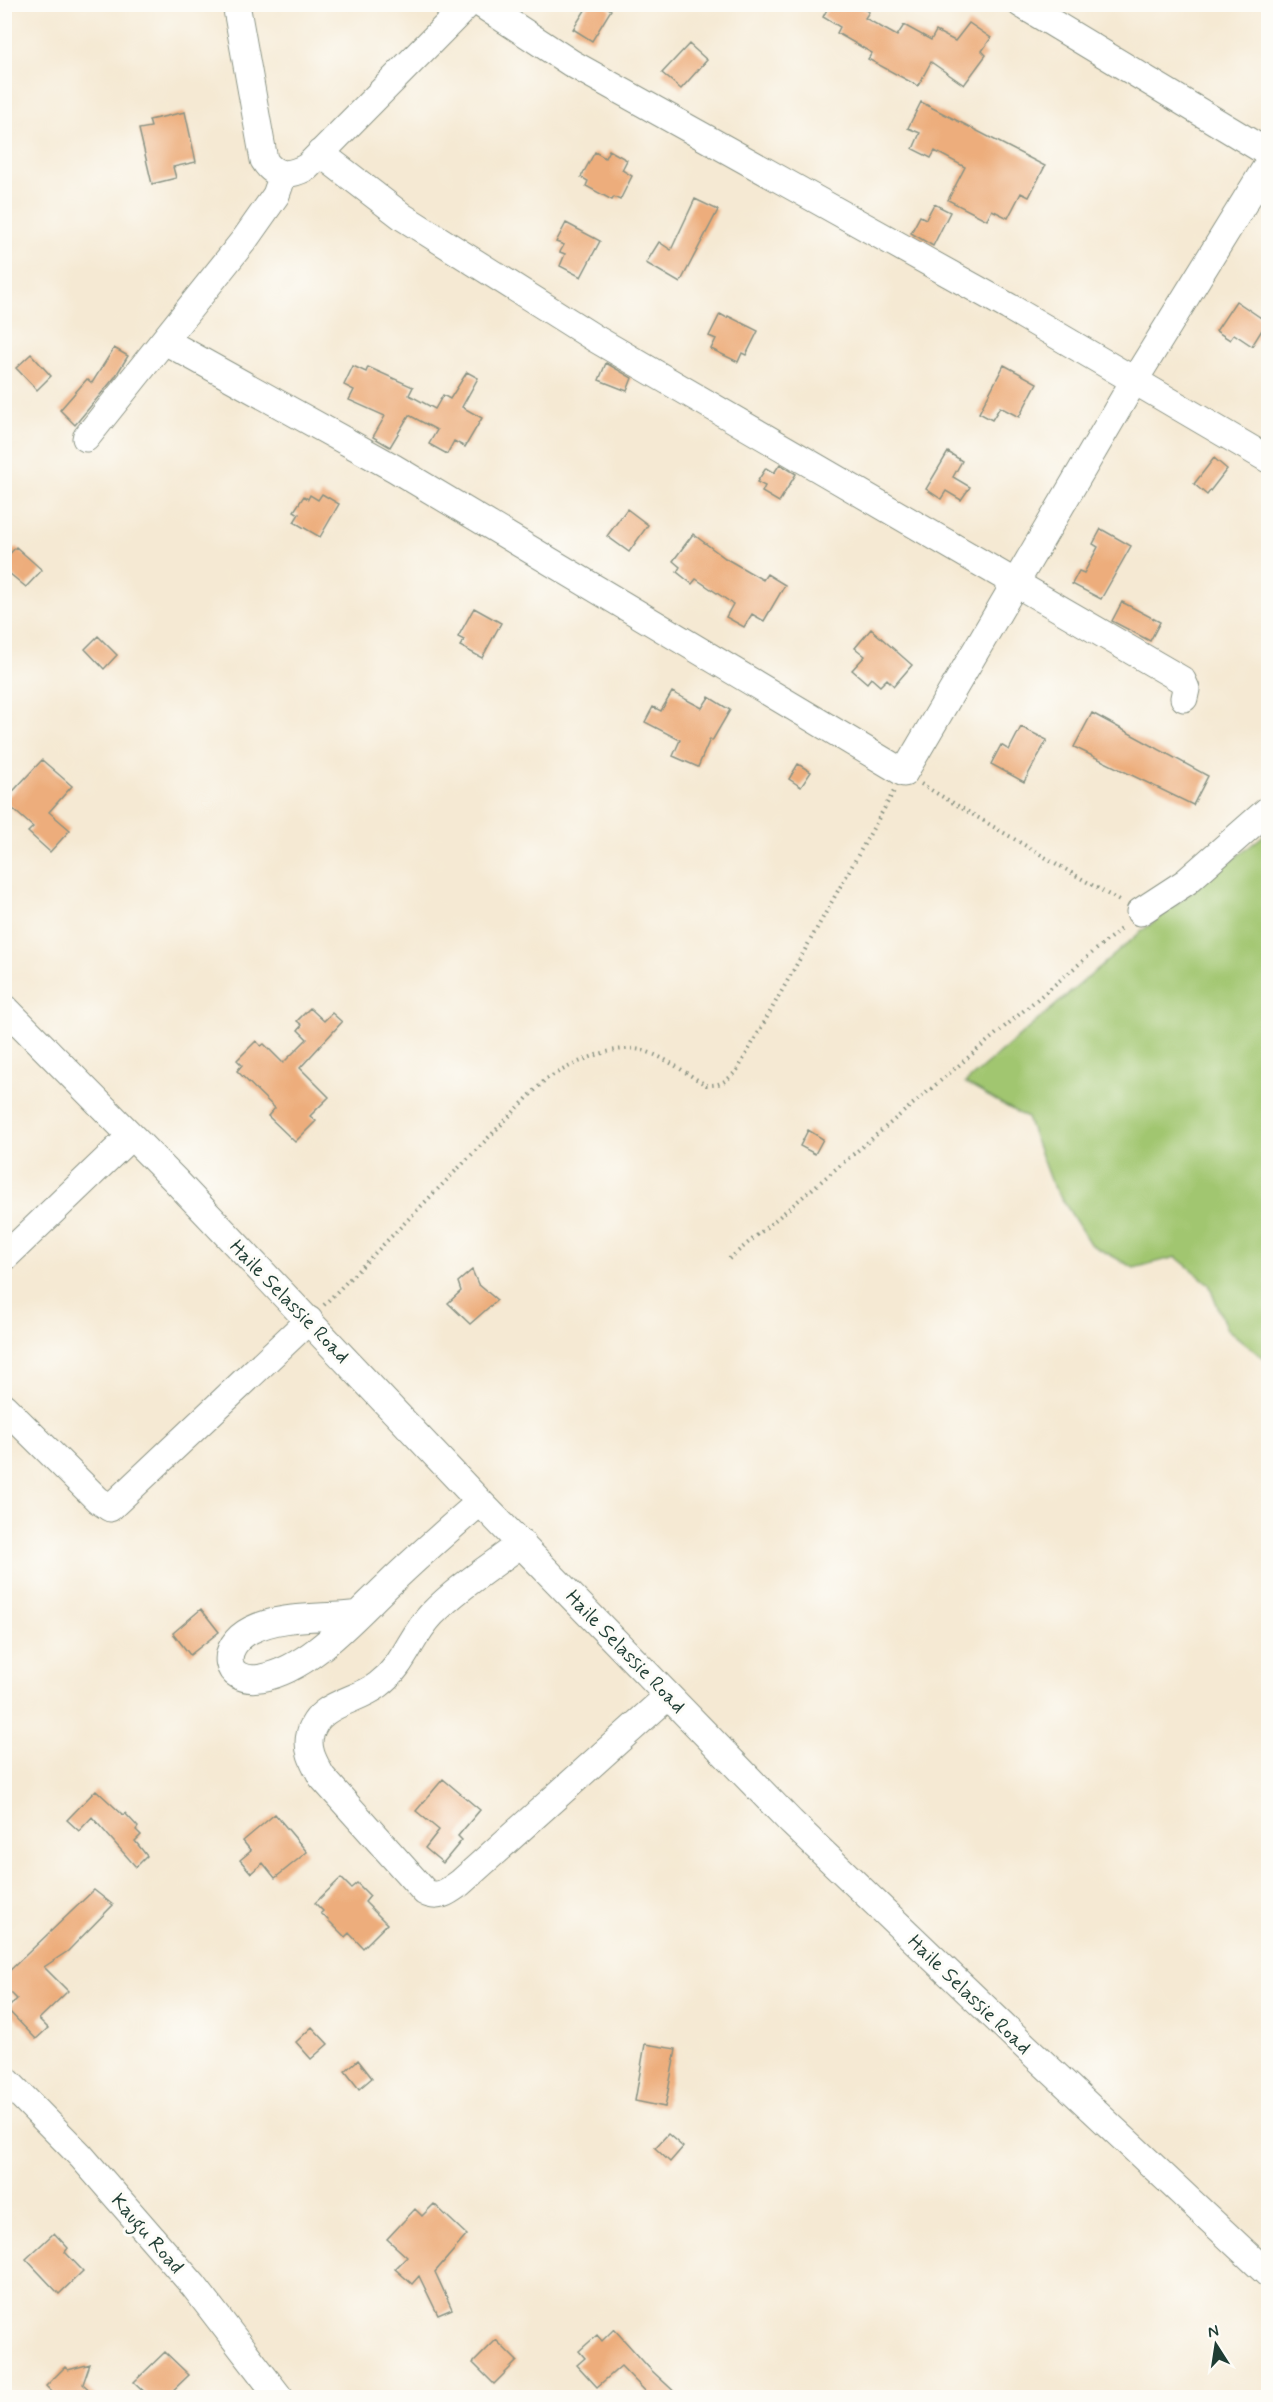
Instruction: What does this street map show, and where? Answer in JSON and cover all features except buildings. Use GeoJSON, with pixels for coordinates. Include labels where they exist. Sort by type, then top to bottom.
{"type":"FeatureCollection","features":[{"type":"Feature","properties":{"kind":"street"},"geometry":{"type":"LineString","coordinates":[[236,4],[264,160],[270,170],[283,175],[307,167],[468,4]]}},
{"type":"Feature","properties":{"kind":"street"},"geometry":{"type":"LineString","coordinates":[[481,4],[571,63],[1009,307],[1269,459]]}},
{"type":"Feature","properties":{"kind":"street"},"geometry":{"type":"LineString","coordinates":[[1021,4],[1269,153]]}},
{"type":"Feature","properties":{"kind":"street"},"geometry":{"type":"LineString","coordinates":[[320,153],[403,217],[528,297],[1182,680],[1186,689],[1184,698]]}},
{"type":"Feature","properties":{"kind":"street"},"geometry":{"type":"LineString","coordinates":[[165,341],[394,468],[904,773],[1134,381],[1269,164]]}},
{"type":"Feature","properties":{"kind":"street"},"geometry":{"type":"LineString","coordinates":[[86,438],[245,239],[276,195],[283,175]]}},
{"type":"Feature","properties":{"kind":"street"},"geometry":{"type":"LineString","coordinates":[[1140,912],[1186,882],[1269,810]]}},
{"type":"Feature","properties":{"kind":"street","name":"Haile Selassie Road"},"geometry":{"type":"LineString","coordinates":[[4,1007],[309,1320],[480,1502],[808,1838],[1035,2056],[1269,2274]]}},
{"type":"Feature","properties":{"kind":"street"},"geometry":{"type":"LineString","coordinates":[[4,1258],[131,1136]]}},
{"type":"Feature","properties":{"kind":"street"},"geometry":{"type":"LineString","coordinates":[[4,1407],[98,1500],[110,1508],[309,1320]]}},
{"type":"Feature","properties":{"kind":"street"},"geometry":{"type":"LineString","coordinates":[[358,1614],[480,1502]]}},
{"type":"Feature","properties":{"kind":"street"},"geometry":{"type":"LineString","coordinates":[[522,1543],[432,1614],[396,1671],[375,1687],[337,1704],[319,1717],[310,1735],[310,1755],[322,1777],[424,1892],[432,1896],[441,1895],[460,1883],[668,1696]]}},
{"type":"Feature","properties":{"kind":"street","name":"Kaugu Road"},"geometry":{"type":"LineString","coordinates":[[4,2078],[81,2156],[193,2285],[279,2397]]}},
{"type":"Feature","properties":{"kind":"path"},"geometry":{"type":"LineString","coordinates":[[309,1320],[546,1079],[576,1063],[606,1053],[634,1049],[651,1054],[706,1085],[716,1086],[728,1080],[738,1069],[904,773],[1011,839],[1140,912],[729,1260]]}},
{"type":"Feature","properties":{"kind":"green space"},"geometry":{"type":"Polygon","coordinates":[[[1268,832],[1268,1362],[1226,1328],[1209,1284],[1176,1257],[1134,1268],[1090,1244],[1050,1180],[1027,1118],[965,1083],[1143,930],[1268,832]]]}}]}
